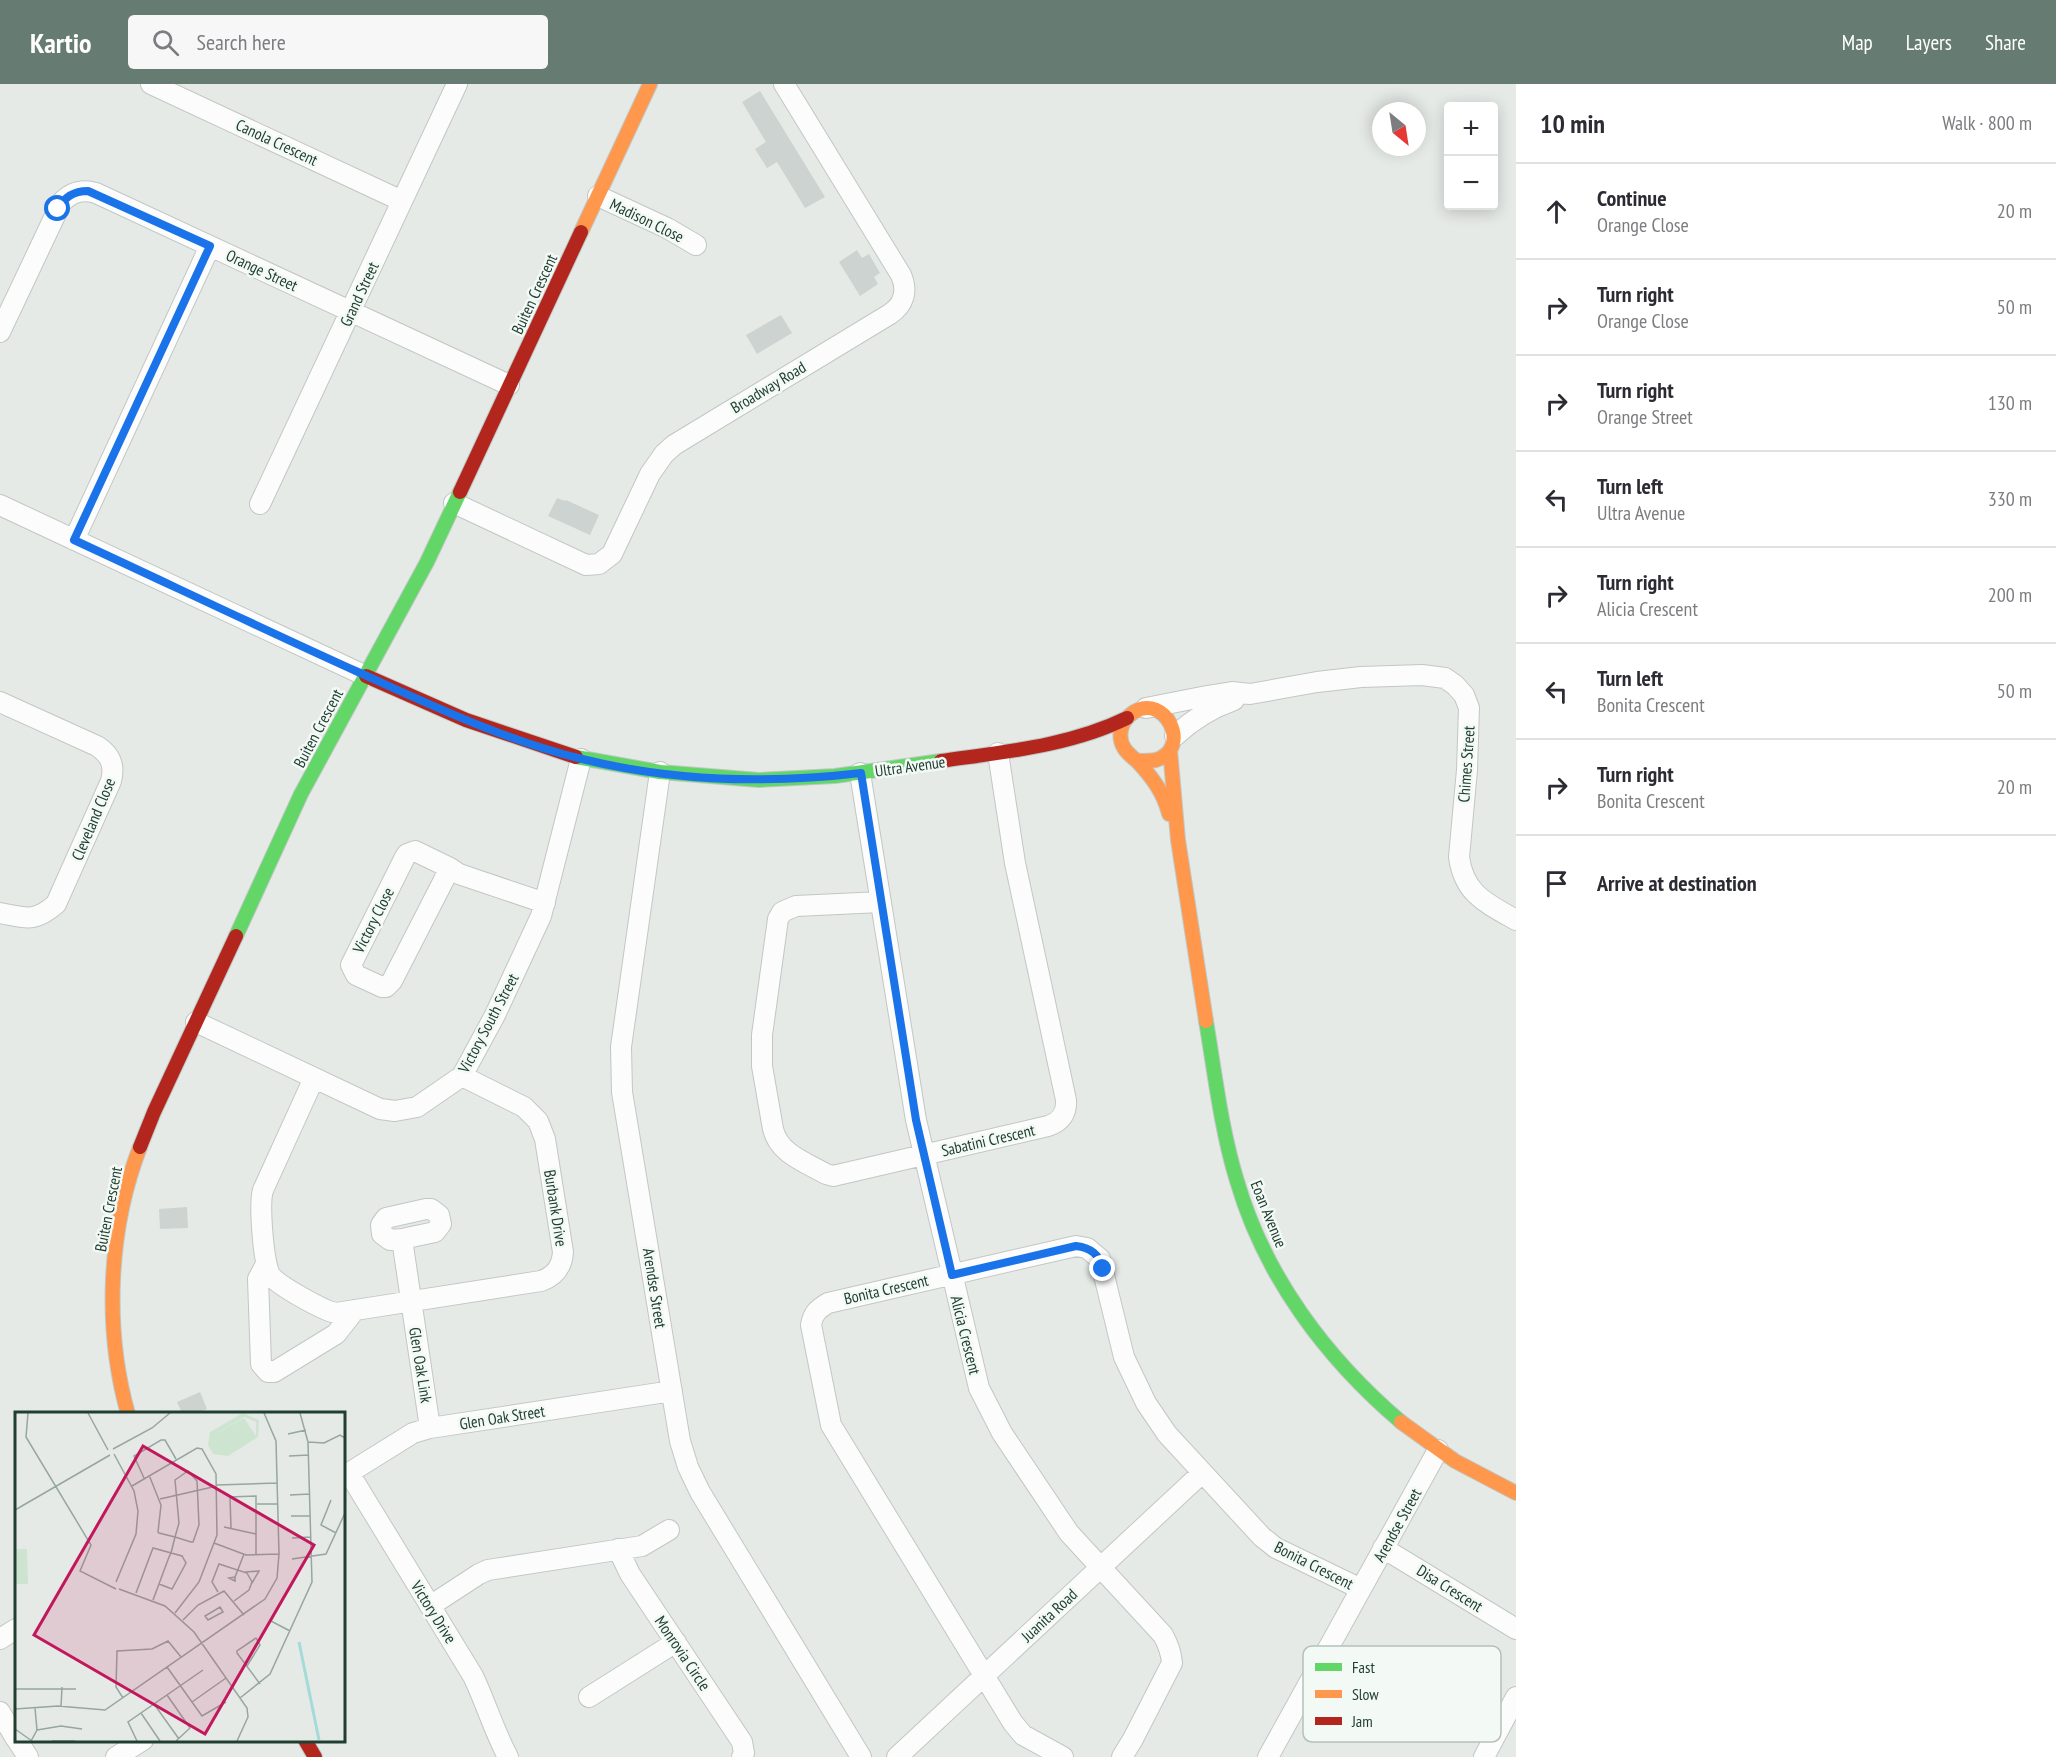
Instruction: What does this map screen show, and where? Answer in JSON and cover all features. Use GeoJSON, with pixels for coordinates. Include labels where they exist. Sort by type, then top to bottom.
{"type":"FeatureCollection","features":[{"type":"Feature","properties":{"kind":"street","name":"Canola Crescent"},"geometry":{"type":"LineString","coordinates":[[151,84],[402,201]]}},
{"type":"Feature","properties":{"kind":"street","name":"Buiten Crescent"},"geometry":{"type":"LineString","coordinates":[[128,1412],[123,1396],[114,1334],[114,1269],[122,1210],[133,1166],[154,1112],[301,795],[427,562],[650,84]]}},
{"type":"Feature","properties":{"kind":"street","name":"Broadway Road"},"geometry":{"type":"LineString","coordinates":[[454,503],[586,565],[599,564],[612,554],[650,474],[664,454],[674,445],[900,306],[905,294],[904,281],[784,84]]}},
{"type":"Feature","properties":{"kind":"street","name":"Grand Street"},"geometry":{"type":"LineString","coordinates":[[260,504],[402,201],[453,85]]}},
{"type":"Feature","properties":{"kind":"street"},"geometry":{"type":"LineString","coordinates":[[0,332],[58,209],[66,197],[73,193],[88,191],[96,193],[210,246]]}},
{"type":"Feature","properties":{"kind":"street","name":"Madison Close"},"geometry":{"type":"LineString","coordinates":[[598,196],[667,228],[696,245]]}},
{"type":"Feature","properties":{"kind":"street","name":"Orange Street"},"geometry":{"type":"LineString","coordinates":[[74,540],[210,246],[509,385]]}},
{"type":"Feature","properties":{"kind":"street","name":"Ultra Avenue"},"geometry":{"type":"LineString","coordinates":[[0,505],[466,720],[581,759],[660,772],[759,780],[801,779],[861,773],[1047,744],[1103,730],[1127,718]]}},
{"type":"Feature","properties":{"kind":"street","name":"Chimes Street"},"geometry":{"type":"LineString","coordinates":[[1173,743],[1187,725],[1211,709],[1250,694],[1339,680],[1422,675],[1445,678],[1464,695],[1469,708],[1460,868],[1470,889],[1482,901],[1516,920]]}},
{"type":"Feature","properties":{"kind":"street","name":"Chimes Street"},"geometry":{"type":"LineString","coordinates":[[1146,708],[1207,696],[1232,693],[1250,694]]}},
{"type":"Feature","properties":{"kind":"street","name":"Cleveland Close"},"geometry":{"type":"LineString","coordinates":[[0,702],[97,746],[108,755],[113,768],[111,781],[56,904],[44,915],[33,918],[0,913]]}},
{"type":"Feature","properties":{"kind":"street"},"geometry":{"type":"LineString","coordinates":[[1112,753],[1136,760],[1150,762],[1162,758],[1173,743],[1173,725],[1167,716],[1157,710],[1146,708],[1135,711],[1121,728],[1121,740],[1125,751],[1136,760]]}},
{"type":"Feature","properties":{"kind":"street","name":"Eoan Avenue"},"geometry":{"type":"LineString","coordinates":[[1173,743],[1178,840],[1222,1117],[1228,1149],[1250,1220],[1274,1269],[1316,1337],[1338,1363],[1371,1396],[1438,1450],[1516,1493]]}},
{"type":"Feature","properties":{"kind":"street","name":"Ultra Avenue"},"geometry":{"type":"LineString","coordinates":[[1047,744],[1089,747]]}},
{"type":"Feature","properties":{"kind":"street","name":"Sabatini Crescent"},"geometry":{"type":"LineString","coordinates":[[881,902],[796,906],[782,912],[778,919],[762,1035],[764,1077],[773,1129],[778,1142],[788,1152],[829,1175],[1053,1124],[1062,1117],[1066,1106],[1015,863],[998,753]]}},
{"type":"Feature","properties":{"kind":"street","name":"Victory South Street"},"geometry":{"type":"LineString","coordinates":[[196,1022],[380,1109],[395,1111],[417,1107],[462,1076],[495,1015],[541,916],[581,759]]}},
{"type":"Feature","properties":{"kind":"street","name":"Eoan Avenue"},"geometry":{"type":"LineString","coordinates":[[1136,760],[1167,801],[1178,840]]}},
{"type":"Feature","properties":{"kind":"street","name":"Arendse Street"},"geometry":{"type":"LineString","coordinates":[[660,772],[621,1047],[621,1072],[622,1092],[683,1454],[693,1480],[861,1757]]}},
{"type":"Feature","properties":{"kind":"street","name":"Alicia Crescent"},"geometry":{"type":"LineString","coordinates":[[861,773],[916,1120],[979,1388],[990,1411],[1069,1533],[1162,1635],[1172,1654],[1172,1663],[1122,1757]]}},
{"type":"Feature","properties":{"kind":"street","name":"Victory Close"},"geometry":{"type":"LineString","coordinates":[[450,868],[390,985],[378,986],[354,973],[352,962],[407,854],[415,851],[450,868],[459,874],[545,903]]}},
{"type":"Feature","properties":{"kind":"street","name":"Burbank Drive"},"geometry":{"type":"LineString","coordinates":[[266,1264],[271,1276],[277,1282],[322,1308],[336,1312],[541,1281],[553,1275],[563,1259],[563,1252],[545,1139],[538,1121],[524,1107],[462,1076]]}},
{"type":"Feature","properties":{"kind":"street"},"geometry":{"type":"LineString","coordinates":[[314,1078],[261,1195],[266,1264],[258,1279],[261,1364],[267,1372],[274,1372],[336,1334],[355,1310]]}},
{"type":"Feature","properties":{"kind":"street"},"geometry":{"type":"LineString","coordinates":[[402,1239],[411,1301]]}},
{"type":"Feature","properties":{"kind":"street","name":"Bonita Crescent"},"geometry":{"type":"LineString","coordinates":[[984,1676],[831,1425],[812,1325],[813,1316],[817,1310],[828,1303],[1076,1246],[1087,1248],[1100,1259],[1124,1358],[1146,1403],[1167,1434],[1262,1537],[1276,1548],[1361,1589]]}},
{"type":"Feature","properties":{"kind":"street","name":"Glen Oak Link"},"geometry":{"type":"LineString","coordinates":[[411,1301],[430,1428]]}},
{"type":"Feature","properties":{"kind":"street","name":"Glen Oak Street"},"geometry":{"type":"LineString","coordinates":[[346,1474],[413,1433],[430,1428],[672,1391]]}},
{"type":"Feature","properties":{"kind":"street","name":"Arendse Street"},"geometry":{"type":"LineString","coordinates":[[1329,1646],[1438,1450]]}},
{"type":"Feature","properties":{"kind":"street","name":"Juanita Road"},"geometry":{"type":"LineString","coordinates":[[897,1757],[1202,1473]]}},
{"type":"Feature","properties":{"kind":"street","name":"Victory Drive"},"geometry":{"type":"LineString","coordinates":[[346,1474],[473,1676],[508,1757]]}},
{"type":"Feature","properties":{"kind":"street"},"geometry":{"type":"LineString","coordinates":[[430,1606],[488,1570],[642,1546],[669,1530]]}},
{"type":"Feature","properties":{"kind":"street","name":"Disa Crescent"},"geometry":{"type":"LineString","coordinates":[[1383,1548],[1516,1629]]}},
{"type":"Feature","properties":{"kind":"street","name":"Monrovia Circle"},"geometry":{"type":"LineString","coordinates":[[618,1549],[630,1574],[742,1742],[744,1753],[742,1757]]}},
{"type":"Feature","properties":{"kind":"street"},"geometry":{"type":"LineString","coordinates":[[0,1639],[15,1630]]}},
{"type":"Feature","properties":{"kind":"street"},"geometry":{"type":"LineString","coordinates":[[589,1697],[675,1642]]}},
{"type":"Feature","properties":{"kind":"street"},"geometry":{"type":"LineString","coordinates":[[984,1676],[1023,1735],[1063,1757]]}},
{"type":"Feature","properties":{"kind":"street","name":"Arendse Street"},"geometry":{"type":"LineString","coordinates":[[1268,1757],[1303,1694]]}},
{"type":"Feature","properties":{"kind":"street"},"geometry":{"type":"LineString","coordinates":[[1501,1725],[1516,1697]]}},
{"type":"Feature","properties":{"kind":"street"},"geometry":{"type":"LineString","coordinates":[[0,1712],[15,1737]]}},
{"type":"Feature","properties":{"kind":"street"},"geometry":{"type":"LineString","coordinates":[[18,1742],[27,1757]]}},
{"type":"Feature","properties":{"kind":"street"},"geometry":{"type":"LineString","coordinates":[[116,1757],[140,1742]]}},
{"type":"Feature","properties":{"kind":"street"},"geometry":{"type":"LineString","coordinates":[[306,1742],[315,1757]]}},
{"type":"Feature","properties":{"kind":"street"},"geometry":{"type":"LineString","coordinates":[[1484,1757],[1492,1742]]}},
{"type":"Feature","properties":{"kind":"building"},"geometry":{"type":"Polygon","coordinates":[[[760,91],[825,197],[805,208],[777,162],[767,168],[755,149],[766,142],[742,102],[760,91]]]}},
{"type":"Feature","properties":{"kind":"building"},"geometry":{"type":"Polygon","coordinates":[[[857,250],[862,258],[869,254],[880,273],[874,277],[878,284],[860,296],[839,262],[857,250]]]}},
{"type":"Feature","properties":{"kind":"building"},"geometry":{"type":"Polygon","coordinates":[[[781,315],[792,333],[757,354],[746,335],[781,315]]]}},
{"type":"Feature","properties":{"kind":"building"},"geometry":{"type":"Polygon","coordinates":[[[557,498],[599,515],[590,535],[548,516],[557,498]]]}},
{"type":"Feature","properties":{"kind":"building"},"geometry":{"type":"Polygon","coordinates":[[[187,1207],[188,1228],[160,1229],[159,1209],[187,1207]]]}},
{"type":"Feature","properties":{"kind":"building"},"geometry":{"type":"Polygon","coordinates":[[[200,1392],[207,1409],[199,1412],[182,1412],[177,1402],[200,1392]]]}},
{"type":"Feature","properties":{"kind":"traffic: fast"},"geometry":{"type":"LineString","coordinates":[[236,936],[301,794],[427,562],[460,492]]}},
{"type":"Feature","properties":{"kind":"traffic: fast"},"geometry":{"type":"LineString","coordinates":[[576,757],[660,772],[759,780],[835,776],[941,761]]}},
{"type":"Feature","properties":{"kind":"traffic: fast"},"geometry":{"type":"LineString","coordinates":[[1206,1021],[1231,1161],[1249,1216],[1264,1250],[1281,1283],[1301,1314],[1324,1343],[1348,1371],[1401,1422]]}},
{"type":"Feature","properties":{"kind":"traffic: slow"},"geometry":{"type":"LineString","coordinates":[[581,232],[650,84]]}},
{"type":"Feature","properties":{"kind":"traffic: slow"},"geometry":{"type":"LineString","coordinates":[[1137,761],[1156,760],[1167,754],[1173,745],[1170,724],[1156,710],[1145,708],[1134,712],[1124,722],[1120,735],[1127,752],[1157,786],[1169,814]]}},
{"type":"Feature","properties":{"kind":"traffic: slow"},"geometry":{"type":"LineString","coordinates":[[1170,750],[1178,840],[1206,1021]]}},
{"type":"Feature","properties":{"kind":"traffic: slow"},"geometry":{"type":"LineString","coordinates":[[128,1412],[115,1348],[113,1280],[121,1212],[140,1147]]}},
{"type":"Feature","properties":{"kind":"traffic: slow"},"geometry":{"type":"LineString","coordinates":[[1401,1422],[1455,1461],[1516,1493]]}},
{"type":"Feature","properties":{"kind":"traffic: jam"},"geometry":{"type":"LineString","coordinates":[[460,492],[581,232]]}},
{"type":"Feature","properties":{"kind":"traffic: jam"},"geometry":{"type":"LineString","coordinates":[[366,676],[466,720],[576,757]]}},
{"type":"Feature","properties":{"kind":"traffic: jam"},"geometry":{"type":"LineString","coordinates":[[941,761],[1059,742],[1105,728],[1127,718]]}},
{"type":"Feature","properties":{"kind":"traffic: jam"},"geometry":{"type":"LineString","coordinates":[[140,1147],[236,936]]}},
{"type":"Feature","properties":{"kind":"traffic: jam"},"geometry":{"type":"LineString","coordinates":[[306,1742],[315,1757]]}},
{"type":"Feature","properties":{"kind":"route"},"geometry":{"type":"LineString","coordinates":[[58,209],[66,197],[80,191],[88,191],[210,246],[74,540],[425,703],[508,736],[581,759],[660,772],[759,780],[861,773],[916,1120],[952,1275],[1076,1246],[1094,1252],[1100,1259],[1103,1269]]}}]}
